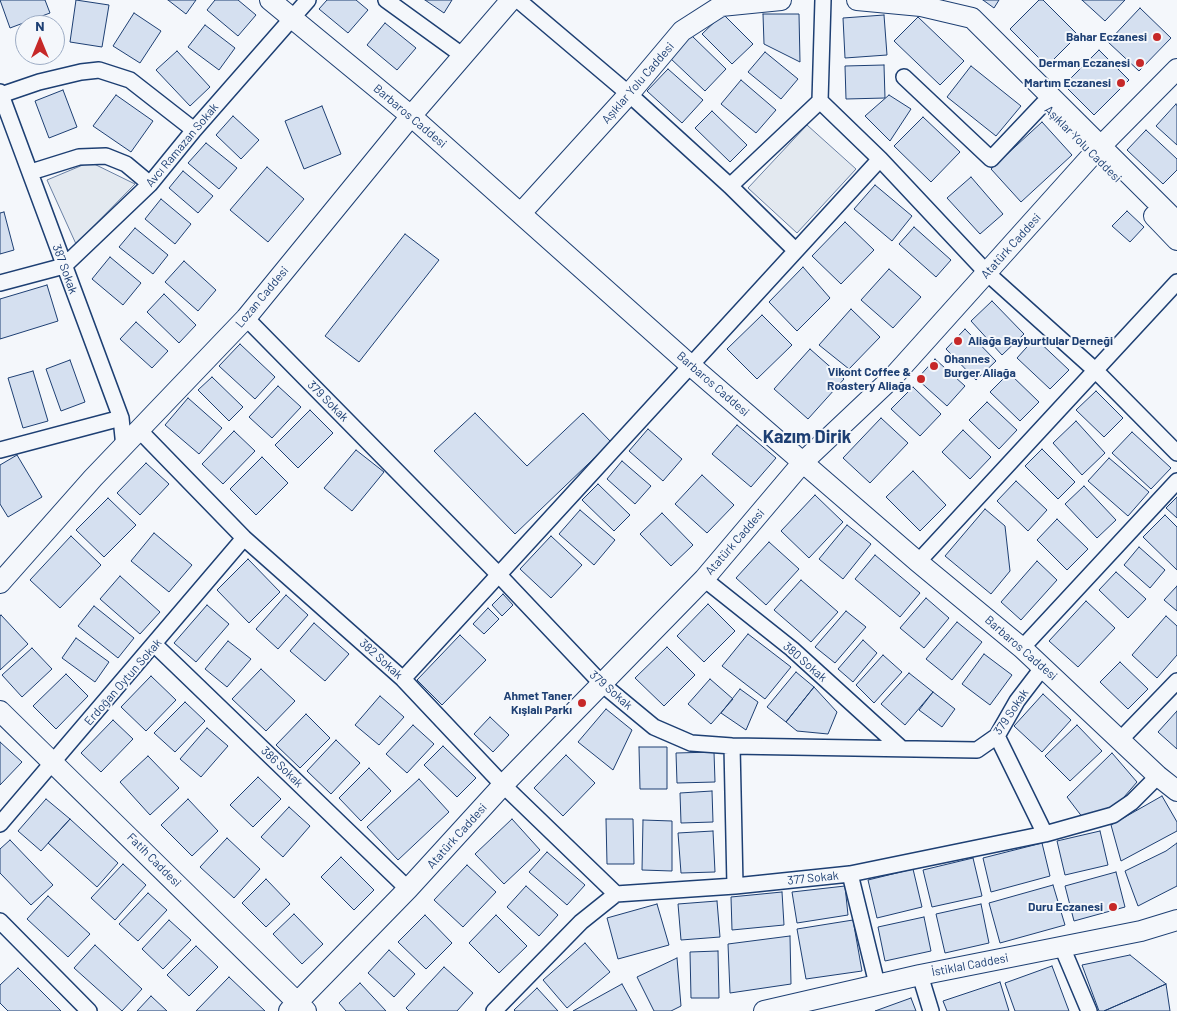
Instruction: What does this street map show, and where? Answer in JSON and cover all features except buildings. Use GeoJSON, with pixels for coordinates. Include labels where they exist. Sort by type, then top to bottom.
{"type":"FeatureCollection","features":[{"type":"Feature","properties":{"kind":"street","name":"Barbaros Caddesi"},"geometry":{"type":"LineString","coordinates":[[270,0],[411,116],[690,364],[918,562],[1044,667],[1158,776],[1177,791]]}},
{"type":"Feature","properties":{"kind":"street","name":"Avcı Ramazan Sokak"},"geometry":{"type":"LineString","coordinates":[[64,266],[150,184],[291,17],[308,0]]}},
{"type":"Feature","properties":{"kind":"street"},"geometry":{"type":"LineString","coordinates":[[386,0],[462,55]]}},
{"type":"Feature","properties":{"kind":"street","name":"Lozan Caddesi"},"geometry":{"type":"LineString","coordinates":[[0,583],[124,447],[246,318],[411,116],[510,0]]}},
{"type":"Feature","properties":{"kind":"street"},"geometry":{"type":"LineString","coordinates":[[518,0],[629,94],[730,186],[795,250]]}},
{"type":"Feature","properties":{"kind":"street","name":"Aşıklar Yolu Caddesi"},"geometry":{"type":"LineString","coordinates":[[521,213],[629,94],[682,31],[721,6],[781,0]]}},
{"type":"Feature","properties":{"kind":"street"},"geometry":{"type":"LineString","coordinates":[[730,186],[820,101],[823,0]]}},
{"type":"Feature","properties":{"kind":"street","name":"Aşıklar Yolu Caddesi"},"geometry":{"type":"LineString","coordinates":[[857,0],[912,5],[972,18],[1097,150],[1177,240]]}},
{"type":"Feature","properties":{"kind":"street","name":"Aşıklar Yolu Caddesi"},"geometry":{"type":"LineString","coordinates":[[943,11],[1043,104],[1177,222]]}},
{"type":"Feature","properties":{"kind":"street","name":"Atatürk Caddesi"},"geometry":{"type":"LineString","coordinates":[[298,1008],[503,785],[704,578],[803,462],[892,378],[1097,150],[1177,69]]}},
{"type":"Feature","properties":{"kind":"street"},"geometry":{"type":"LineString","coordinates":[[1,94],[39,82],[81,72],[99,70],[130,80],[194,130]]}},
{"type":"Feature","properties":{"kind":"street"},"geometry":{"type":"LineString","coordinates":[[904,77],[991,159],[1043,104]]}},
{"type":"Feature","properties":{"kind":"street","name":"387 Sokak"},"geometry":{"type":"LineString","coordinates":[[1,94],[121,418],[124,447]]}},
{"type":"Feature","properties":{"kind":"street"},"geometry":{"type":"LineString","coordinates":[[820,101],[880,159],[986,273],[1095,370],[1177,453]]}},
{"type":"Feature","properties":{"kind":"street"},"geometry":{"type":"LineString","coordinates":[[31,172],[79,157],[106,156],[126,164],[150,184]]}},
{"type":"Feature","properties":{"kind":"street"},"geometry":{"type":"LineString","coordinates":[[403,679],[880,159]]}},
{"type":"Feature","properties":{"kind":"street"},"geometry":{"type":"LineString","coordinates":[[0,283],[64,266]]}},
{"type":"Feature","properties":{"kind":"street"},"geometry":{"type":"LineString","coordinates":[[918,562],[1177,282]]}},
{"type":"Feature","properties":{"kind":"street","name":"379 Sokak"},"geometry":{"type":"LineString","coordinates":[[246,318],[498,574],[602,684],[654,726],[690,743],[732,746],[977,750],[997,736],[1017,701],[1044,667]]}},
{"type":"Feature","properties":{"kind":"street"},"geometry":{"type":"LineString","coordinates":[[0,450],[121,418]]}},
{"type":"Feature","properties":{"kind":"street","name":"382 Sokak"},"geometry":{"type":"LineString","coordinates":[[140,430],[244,538],[403,679],[503,785],[616,894]]}},
{"type":"Feature","properties":{"kind":"street"},"geometry":{"type":"LineString","coordinates":[[1022,648],[1177,481]]}},
{"type":"Feature","properties":{"kind":"street","name":"Erdoğan Oytun Sokak"},"geometry":{"type":"LineString","coordinates":[[0,824],[155,645],[244,538]]}},
{"type":"Feature","properties":{"kind":"street","name":"380 Sokak"},"geometry":{"type":"LineString","coordinates":[[704,578],[792,649],[902,749]]}},
{"type":"Feature","properties":{"kind":"street","name":"386 Sokak"},"geometry":{"type":"LineString","coordinates":[[155,645],[408,889]]}},
{"type":"Feature","properties":{"kind":"street"},"geometry":{"type":"LineString","coordinates":[[1121,739],[1177,681]]}},
{"type":"Feature","properties":{"kind":"street","name":"Fatih Caddesi"},"geometry":{"type":"LineString","coordinates":[[0,710],[298,1008]]}},
{"type":"Feature","properties":{"kind":"street"},"geometry":{"type":"LineString","coordinates":[[997,736],[1045,834]]}},
{"type":"Feature","properties":{"kind":"street"},"geometry":{"type":"LineString","coordinates":[[732,746],[735,886]]}},
{"type":"Feature","properties":{"kind":"street","name":"377 Sokak"},"geometry":{"type":"LineString","coordinates":[[616,894],[735,886],[850,874],[1045,834],[1113,815],[1132,802],[1158,776]]}},
{"type":"Feature","properties":{"kind":"street"},"geometry":{"type":"LineString","coordinates":[[850,874],[877,984]]}},
{"type":"Feature","properties":{"kind":"street"},"geometry":{"type":"LineString","coordinates":[[494,1011],[581,922],[616,894]]}},
{"type":"Feature","properties":{"kind":"street","name":"İstiklal Caddesi"},"geometry":{"type":"LineString","coordinates":[[764,1011],[877,984],[1142,931],[1177,920]]}},
{"type":"Feature","properties":{"kind":"street"},"geometry":{"type":"LineString","coordinates":[[0,921],[89,1011]]}},
{"type":"Feature","properties":{"kind":"street"},"geometry":{"type":"LineString","coordinates":[[1062,947],[1089,1011]]}},
{"type":"Feature","properties":{"kind":"street"},"geometry":{"type":"LineString","coordinates":[[920,975],[931,1011]]}},
{"type":"Feature","properties":{"kind":"shaded area"},"geometry":{"type":"Polygon","coordinates":[[[807,125],[856,169],[797,233],[748,188],[807,125]]]}},
{"type":"Feature","properties":{"kind":"shaded area"},"geometry":{"type":"Polygon","coordinates":[[[90,162],[135,184],[76,244],[47,180],[90,162]]]}},
{"type":"Feature","properties":{"kind":"place","name":"Bahar Eczanesi"},"geometry":{"type":"Point","coordinates":[1157,37]}},
{"type":"Feature","properties":{"kind":"place","name":"Derman Eczanesi"},"geometry":{"type":"Point","coordinates":[1140,63]}},
{"type":"Feature","properties":{"kind":"place","name":"Martım Eczanesi"},"geometry":{"type":"Point","coordinates":[1121,83]}},
{"type":"Feature","properties":{"kind":"place","name":"Aliağa Bayburtlular Derneği"},"geometry":{"type":"Point","coordinates":[958,341]}},
{"type":"Feature","properties":{"kind":"place","name":"Ohannes Burger Aliağa"},"geometry":{"type":"Point","coordinates":[934,366]}},
{"type":"Feature","properties":{"kind":"place","name":"Vikont Coffee & Roastery Aliağa"},"geometry":{"type":"Point","coordinates":[921,379]}},
{"type":"Feature","properties":{"kind":"place","name":"Ahmet Taner Kışlalı Parkı"},"geometry":{"type":"Point","coordinates":[582,703]}},
{"type":"Feature","properties":{"kind":"place","name":"Duru Eczanesi"},"geometry":{"type":"Point","coordinates":[1113,907]}},
{"type":"Feature","properties":{"kind":"district","name":"Kazım Dirik"},"geometry":{"type":"Point","coordinates":[807,437]}}]}
